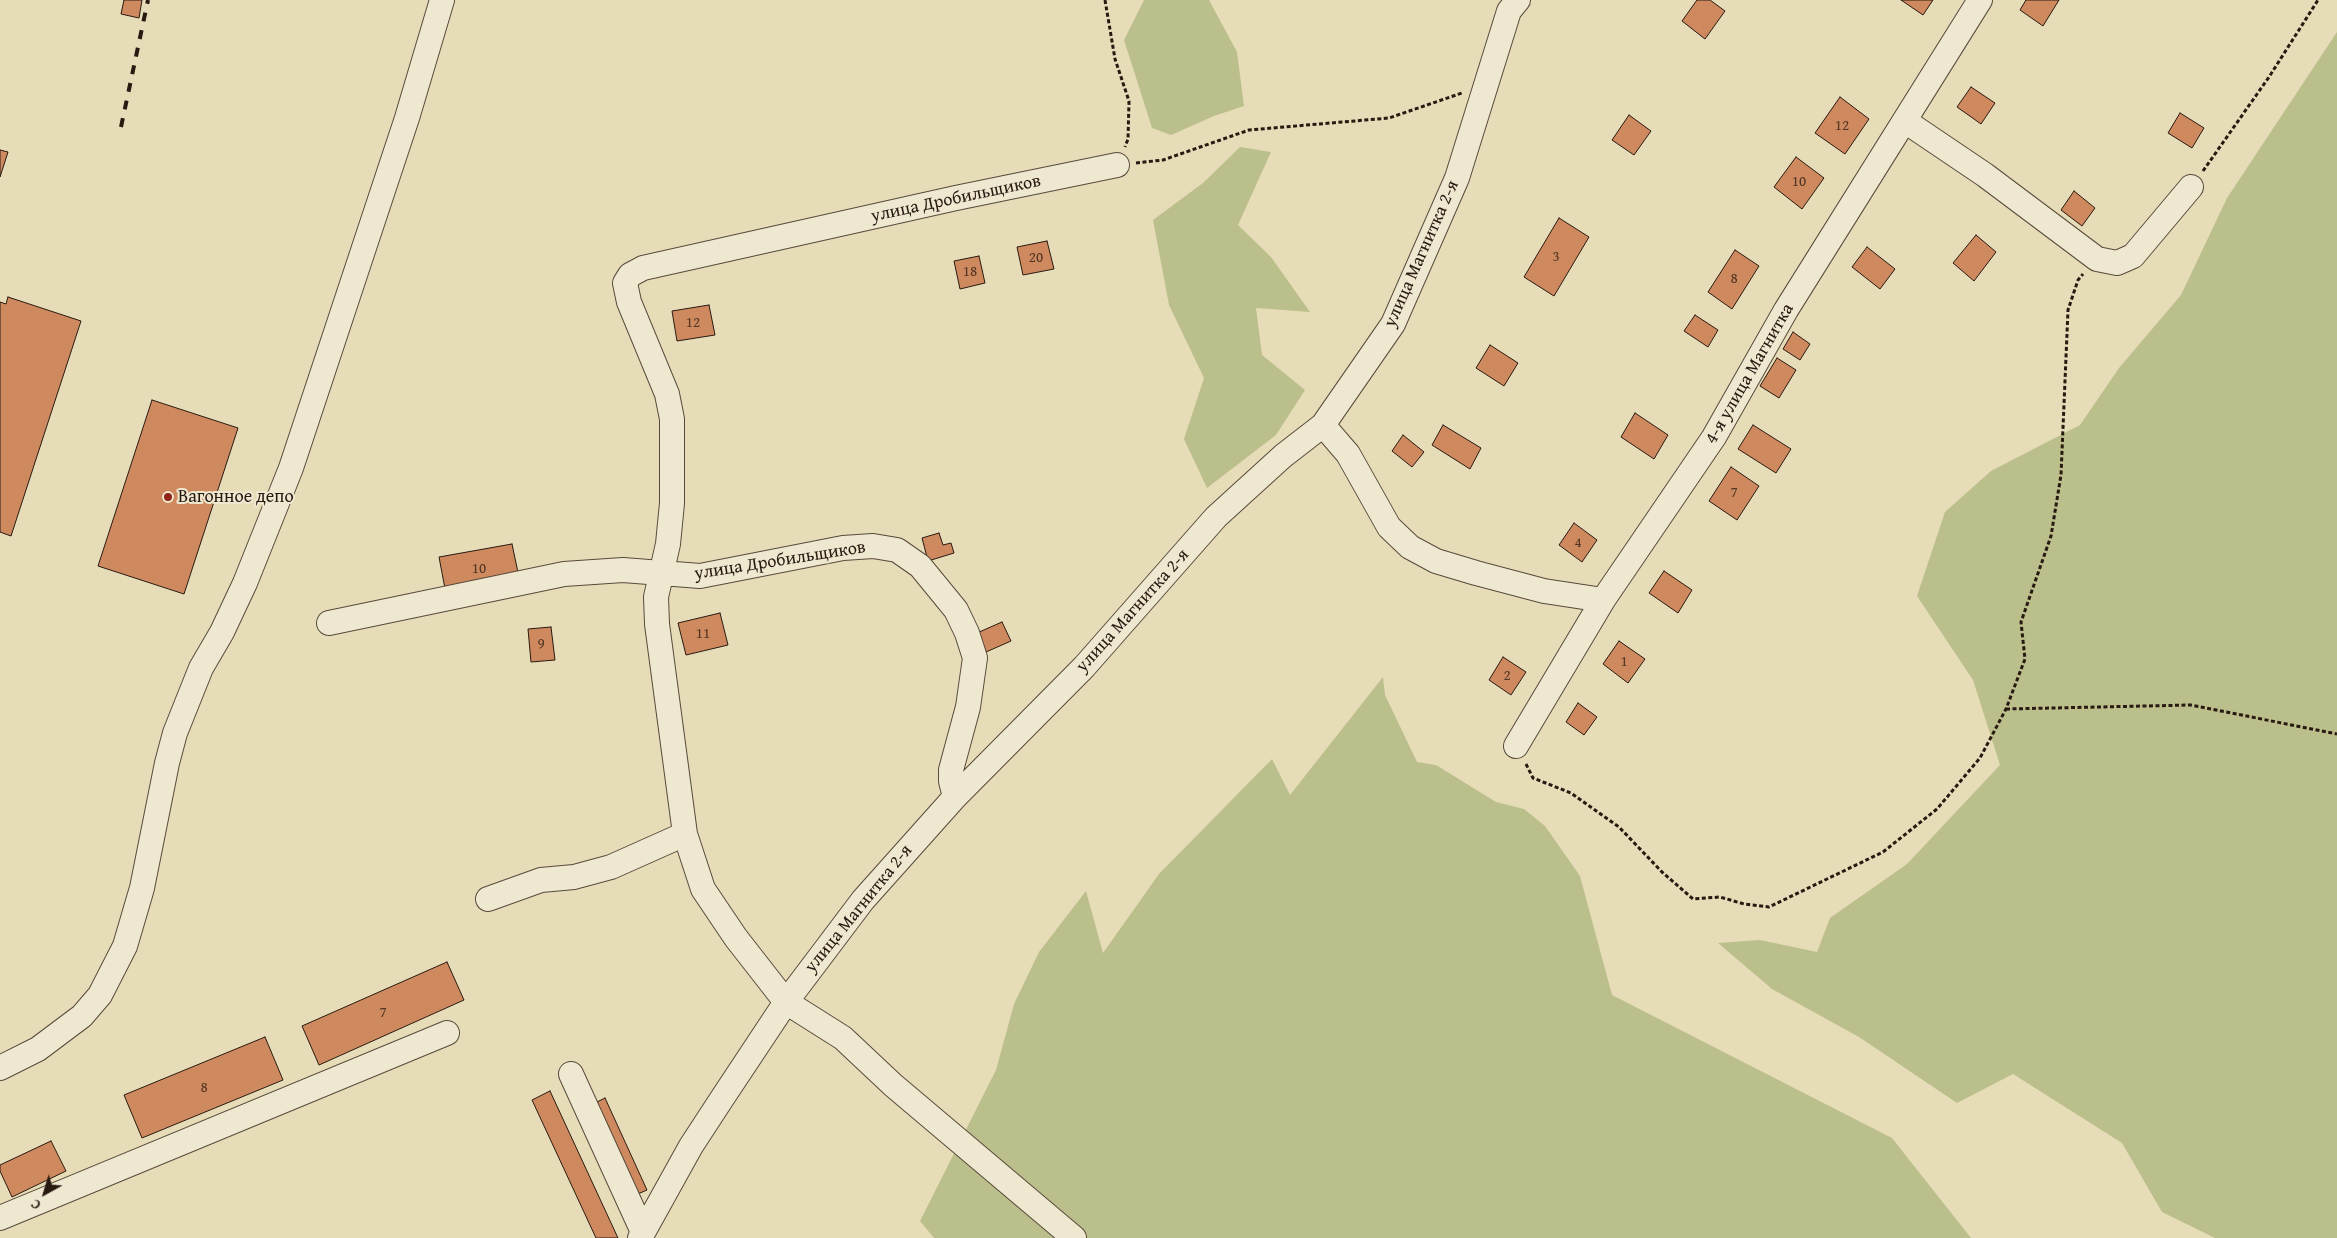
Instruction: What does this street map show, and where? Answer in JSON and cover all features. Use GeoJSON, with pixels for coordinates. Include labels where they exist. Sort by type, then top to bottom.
{"type":"FeatureCollection","features":[{"type":"Feature","properties":{"kind":"street"},"geometry":{"type":"LineString","coordinates":[[0,1068],[38,1049],[64,1032],[82,1016],[100,995],[125,946],[142,888],[167,763],[175,733],[201,668],[222,632],[245,583],[291,468],[406,118],[442,0]]}},
{"type":"Feature","properties":{"kind":"street","name":"улица Магнитка 2-я"},"geometry":{"type":"LineString","coordinates":[[641,1235],[722,1096],[786,1002],[857,907],[956,797],[1084,667],[1216,517],[1283,456],[1324,425],[1394,324],[1457,178],[1509,12],[1518,0]]}},
{"type":"Feature","properties":{"kind":"street","name":"4-я улица Магнитка"},"geometry":{"type":"LineString","coordinates":[[1516,746],[1604,600],[1714,437],[1786,310],[1980,0]]}},
{"type":"Feature","properties":{"kind":"street"},"geometry":{"type":"LineString","coordinates":[[1905,121],[1985,175],[2097,259],[2117,263],[2133,256],[2191,188]]}},
{"type":"Feature","properties":{"kind":"street","name":"улица Дробильщиков"},"geometry":{"type":"LineString","coordinates":[[661,573],[672,503],[672,419],[667,394],[629,302],[626,283],[630,275],[643,268],[956,198],[1117,165]]}},
{"type":"Feature","properties":{"kind":"street"},"geometry":{"type":"LineString","coordinates":[[1324,425],[1348,454],[1389,527],[1410,547],[1436,561],[1476,573],[1544,591],[1604,600]]}},
{"type":"Feature","properties":{"kind":"street","name":"улица Дробильщиков"},"geometry":{"type":"LineString","coordinates":[[328,623],[564,574],[623,570],[700,576],[842,548],[873,546],[897,550],[920,566],[956,610],[967,633],[975,658],[968,707],[951,770],[951,781],[956,797]]}},
{"type":"Feature","properties":{"kind":"street"},"geometry":{"type":"LineString","coordinates":[[661,573],[656,597],[657,624],[685,834],[703,889],[736,938],[786,1002],[843,1038],[893,1085],[1074,1238]]}},
{"type":"Feature","properties":{"kind":"street"},"geometry":{"type":"LineString","coordinates":[[488,899],[541,880],[574,878],[611,867],[685,834]]}},
{"type":"Feature","properties":{"kind":"street"},"geometry":{"type":"LineString","coordinates":[[0,1218],[447,1033]]}},
{"type":"Feature","properties":{"kind":"street"},"geometry":{"type":"LineString","coordinates":[[571,1074],[641,1235]]}},
{"type":"Feature","properties":{"kind":"path"},"geometry":{"type":"LineString","coordinates":[[1105,0],[1115,59],[1129,101],[1128,139],[1117,165],[1163,160],[1249,130],[1389,118],[1486,85]]}},
{"type":"Feature","properties":{"kind":"path"},"geometry":{"type":"LineString","coordinates":[[2191,188],[2269,77],[2318,0]]}},
{"type":"Feature","properties":{"kind":"path"},"geometry":{"type":"LineString","coordinates":[[1516,746],[1533,778],[1571,794],[1619,827],[1662,872],[1693,899],[1720,897],[1744,904],[1769,906],[1883,852],[1937,809],[1980,758],[2006,709],[2025,659],[2022,622],[2051,536],[2061,475],[2068,310],[2078,280],[2097,259]]}},
{"type":"Feature","properties":{"kind":"path"},"geometry":{"type":"LineString","coordinates":[[2006,709],[2191,705],[2337,734]]}},
{"type":"Feature","properties":{"kind":"green space"},"geometry":{"type":"Polygon","coordinates":[[[1144,0],[1209,0],[1237,52],[1244,106],[1214,116],[1171,135],[1152,128],[1124,40],[1144,0]]]}},
{"type":"Feature","properties":{"kind":"green space"},"geometry":{"type":"Polygon","coordinates":[[[2337,32],[2337,1238],[2215,1238],[2162,1212],[2122,1143],[2013,1074],[1957,1103],[1859,1037],[1772,989],[1718,943],[1760,940],[1817,952],[1830,918],[1907,864],[2000,765],[1973,680],[1917,596],[1945,512],[1991,471],[2080,425],[2119,368],[2181,295],[2227,198],[2337,32]]]}},
{"type":"Feature","properties":{"kind":"green space"},"geometry":{"type":"Polygon","coordinates":[[[1240,147],[1271,152],[1238,225],[1271,257],[1310,312],[1256,308],[1262,355],[1305,390],[1276,435],[1207,488],[1184,439],[1204,378],[1169,305],[1153,220],[1203,183],[1240,147]]]}},
{"type":"Feature","properties":{"kind":"green space"},"geometry":{"type":"Polygon","coordinates":[[[1383,677],[1385,695],[1417,762],[1436,765],[1496,802],[1524,809],[1545,826],[1580,876],[1612,995],[1892,1138],[1971,1238],[934,1238],[920,1221],[996,1070],[1014,1004],[1039,952],[1086,891],[1103,953],[1159,874],[1272,759],[1290,795],[1383,677]]]}},
{"type":"Feature","properties":{"kind":"building"},"geometry":{"type":"Polygon","coordinates":[[[124,0],[142,0],[139,18],[121,14],[124,0]]]}},
{"type":"Feature","properties":{"kind":"building"},"geometry":{"type":"Polygon","coordinates":[[[1697,0],[1710,0],[1725,11],[1705,39],[1682,21],[1697,0]]]}},
{"type":"Feature","properties":{"kind":"building"},"geometry":{"type":"Polygon","coordinates":[[[1901,0],[1933,0],[1923,15],[1901,0]]]}},
{"type":"Feature","properties":{"kind":"building"},"geometry":{"type":"Polygon","coordinates":[[[2026,0],[2059,0],[2043,26],[2020,10],[2026,0]]]}},
{"type":"Feature","properties":{"kind":"building"},"geometry":{"type":"Polygon","coordinates":[[[1971,87],[1995,103],[1981,124],[1957,107],[1971,87]]]}},
{"type":"Feature","properties":{"kind":"building"},"geometry":{"type":"Polygon","coordinates":[[[1840,97],[1869,119],[1845,154],[1815,133],[1840,97]]]}},
{"type":"Feature","properties":{"kind":"building"},"geometry":{"type":"Polygon","coordinates":[[[2180,113],[2204,128],[2192,148],[2168,133],[2180,113]]]}},
{"type":"Feature","properties":{"kind":"building"},"geometry":{"type":"Polygon","coordinates":[[[1629,115],[1651,131],[1634,155],[1612,140],[1629,115]]]}},
{"type":"Feature","properties":{"kind":"building"},"geometry":{"type":"Polygon","coordinates":[[[0,150],[8,152],[0,177],[0,150]]]}},
{"type":"Feature","properties":{"kind":"building"},"geometry":{"type":"Polygon","coordinates":[[[1796,157],[1824,178],[1802,209],[1774,187],[1796,157]]]}},
{"type":"Feature","properties":{"kind":"building"},"geometry":{"type":"Polygon","coordinates":[[[2074,191],[2095,208],[2082,226],[2061,210],[2074,191]]]}},
{"type":"Feature","properties":{"kind":"building"},"geometry":{"type":"Polygon","coordinates":[[[1559,218],[1589,237],[1554,296],[1524,277],[1559,218]]]}},
{"type":"Feature","properties":{"kind":"building"},"geometry":{"type":"Polygon","coordinates":[[[1976,235],[1996,252],[1974,281],[1953,263],[1976,235]]]}},
{"type":"Feature","properties":{"kind":"building"},"geometry":{"type":"Polygon","coordinates":[[[1047,241],[1054,269],[1023,275],[1017,247],[1047,241]]]}},
{"type":"Feature","properties":{"kind":"building"},"geometry":{"type":"Polygon","coordinates":[[[1867,247],[1895,269],[1880,289],[1852,267],[1867,247]]]}},
{"type":"Feature","properties":{"kind":"building"},"geometry":{"type":"Polygon","coordinates":[[[1735,250],[1759,266],[1732,309],[1708,292],[1735,250]]]}},
{"type":"Feature","properties":{"kind":"building"},"geometry":{"type":"Polygon","coordinates":[[[979,256],[985,283],[960,289],[954,261],[979,256]]]}},
{"type":"Feature","properties":{"kind":"building"},"geometry":{"type":"Polygon","coordinates":[[[8,297],[81,321],[11,536],[0,532],[0,302],[6,304],[8,297]]]}},
{"type":"Feature","properties":{"kind":"building"},"geometry":{"type":"Polygon","coordinates":[[[709,305],[715,335],[677,341],[672,311],[709,305]]]}},
{"type":"Feature","properties":{"kind":"building"},"geometry":{"type":"Polygon","coordinates":[[[1695,315],[1718,330],[1708,347],[1684,331],[1695,315]]]}},
{"type":"Feature","properties":{"kind":"building"},"geometry":{"type":"Polygon","coordinates":[[[1793,332],[1810,344],[1800,360],[1783,349],[1793,332]]]}},
{"type":"Feature","properties":{"kind":"building"},"geometry":{"type":"Polygon","coordinates":[[[1490,345],[1518,363],[1504,386],[1476,368],[1490,345]]]}},
{"type":"Feature","properties":{"kind":"building"},"geometry":{"type":"Polygon","coordinates":[[[1777,358],[1796,370],[1779,398],[1760,386],[1777,358]]]}},
{"type":"Feature","properties":{"kind":"building","name":"Вагонное депо"},"geometry":{"type":"Polygon","coordinates":[[[152,400],[238,428],[184,594],[98,566],[152,400]]]}},
{"type":"Feature","properties":{"kind":"building"},"geometry":{"type":"Polygon","coordinates":[[[1635,413],[1668,435],[1654,459],[1621,437],[1635,413]]]}},
{"type":"Feature","properties":{"kind":"building"},"geometry":{"type":"Polygon","coordinates":[[[1443,425],[1481,448],[1470,469],[1432,445],[1443,425]]]}},
{"type":"Feature","properties":{"kind":"building"},"geometry":{"type":"Polygon","coordinates":[[[1753,425],[1791,449],[1776,473],[1738,449],[1753,425]]]}},
{"type":"Feature","properties":{"kind":"building"},"geometry":{"type":"Polygon","coordinates":[[[1403,435],[1424,452],[1412,467],[1392,451],[1403,435]]]}},
{"type":"Feature","properties":{"kind":"building"},"geometry":{"type":"Polygon","coordinates":[[[1731,467],[1759,486],[1737,520],[1709,501],[1731,467]]]}},
{"type":"Feature","properties":{"kind":"building"},"geometry":{"type":"Polygon","coordinates":[[[1574,523],[1597,540],[1582,562],[1559,545],[1574,523]]]}},
{"type":"Feature","properties":{"kind":"building"},"geometry":{"type":"Polygon","coordinates":[[[939,533],[943,545],[951,543],[954,553],[928,561],[922,538],[939,533]]]}},
{"type":"Feature","properties":{"kind":"building"},"geometry":{"type":"Polygon","coordinates":[[[512,544],[520,582],[446,594],[439,557],[512,544]]]}},
{"type":"Feature","properties":{"kind":"building"},"geometry":{"type":"Polygon","coordinates":[[[1664,571],[1692,590],[1678,613],[1649,593],[1664,571]]]}},
{"type":"Feature","properties":{"kind":"building"},"geometry":{"type":"Polygon","coordinates":[[[720,613],[728,645],[686,655],[678,623],[720,613]]]}},
{"type":"Feature","properties":{"kind":"building"},"geometry":{"type":"Polygon","coordinates":[[[1002,622],[1011,641],[986,652],[977,633],[1002,622]]]}},
{"type":"Feature","properties":{"kind":"building"},"geometry":{"type":"Polygon","coordinates":[[[551,627],[555,660],[531,662],[528,629],[551,627]]]}},
{"type":"Feature","properties":{"kind":"building"},"geometry":{"type":"Polygon","coordinates":[[[1619,641],[1645,659],[1628,683],[1603,664],[1619,641]]]}},
{"type":"Feature","properties":{"kind":"building"},"geometry":{"type":"Polygon","coordinates":[[[1503,657],[1526,672],[1511,695],[1489,680],[1503,657]]]}},
{"type":"Feature","properties":{"kind":"building"},"geometry":{"type":"Polygon","coordinates":[[[1578,703],[1597,717],[1584,735],[1566,722],[1578,703]]]}},
{"type":"Feature","properties":{"kind":"building"},"geometry":{"type":"Polygon","coordinates":[[[447,962],[464,1000],[319,1065],[302,1026],[447,962]]]}},
{"type":"Feature","properties":{"kind":"building"},"geometry":{"type":"Polygon","coordinates":[[[265,1037],[283,1080],[142,1138],[124,1095],[265,1037]]]}},
{"type":"Feature","properties":{"kind":"building"},"geometry":{"type":"Polygon","coordinates":[[[550,1091],[618,1238],[596,1238],[532,1100],[550,1091]]]}},
{"type":"Feature","properties":{"kind":"building"},"geometry":{"type":"Polygon","coordinates":[[[605,1098],[647,1190],[631,1197],[589,1106],[605,1098]]]}},
{"type":"Feature","properties":{"kind":"building"},"geometry":{"type":"Polygon","coordinates":[[[51,1141],[66,1171],[12,1197],[0,1171],[0,1165],[51,1141]]]}},
{"type":"Feature","properties":{"kind":"railway"},"geometry":{"type":"LineString","coordinates":[[121,127],[148,0]]}},
{"type":"Feature","properties":{"kind":"place","name":"Вагонное депо"},"geometry":{"type":"Point","coordinates":[168,497]}}]}
